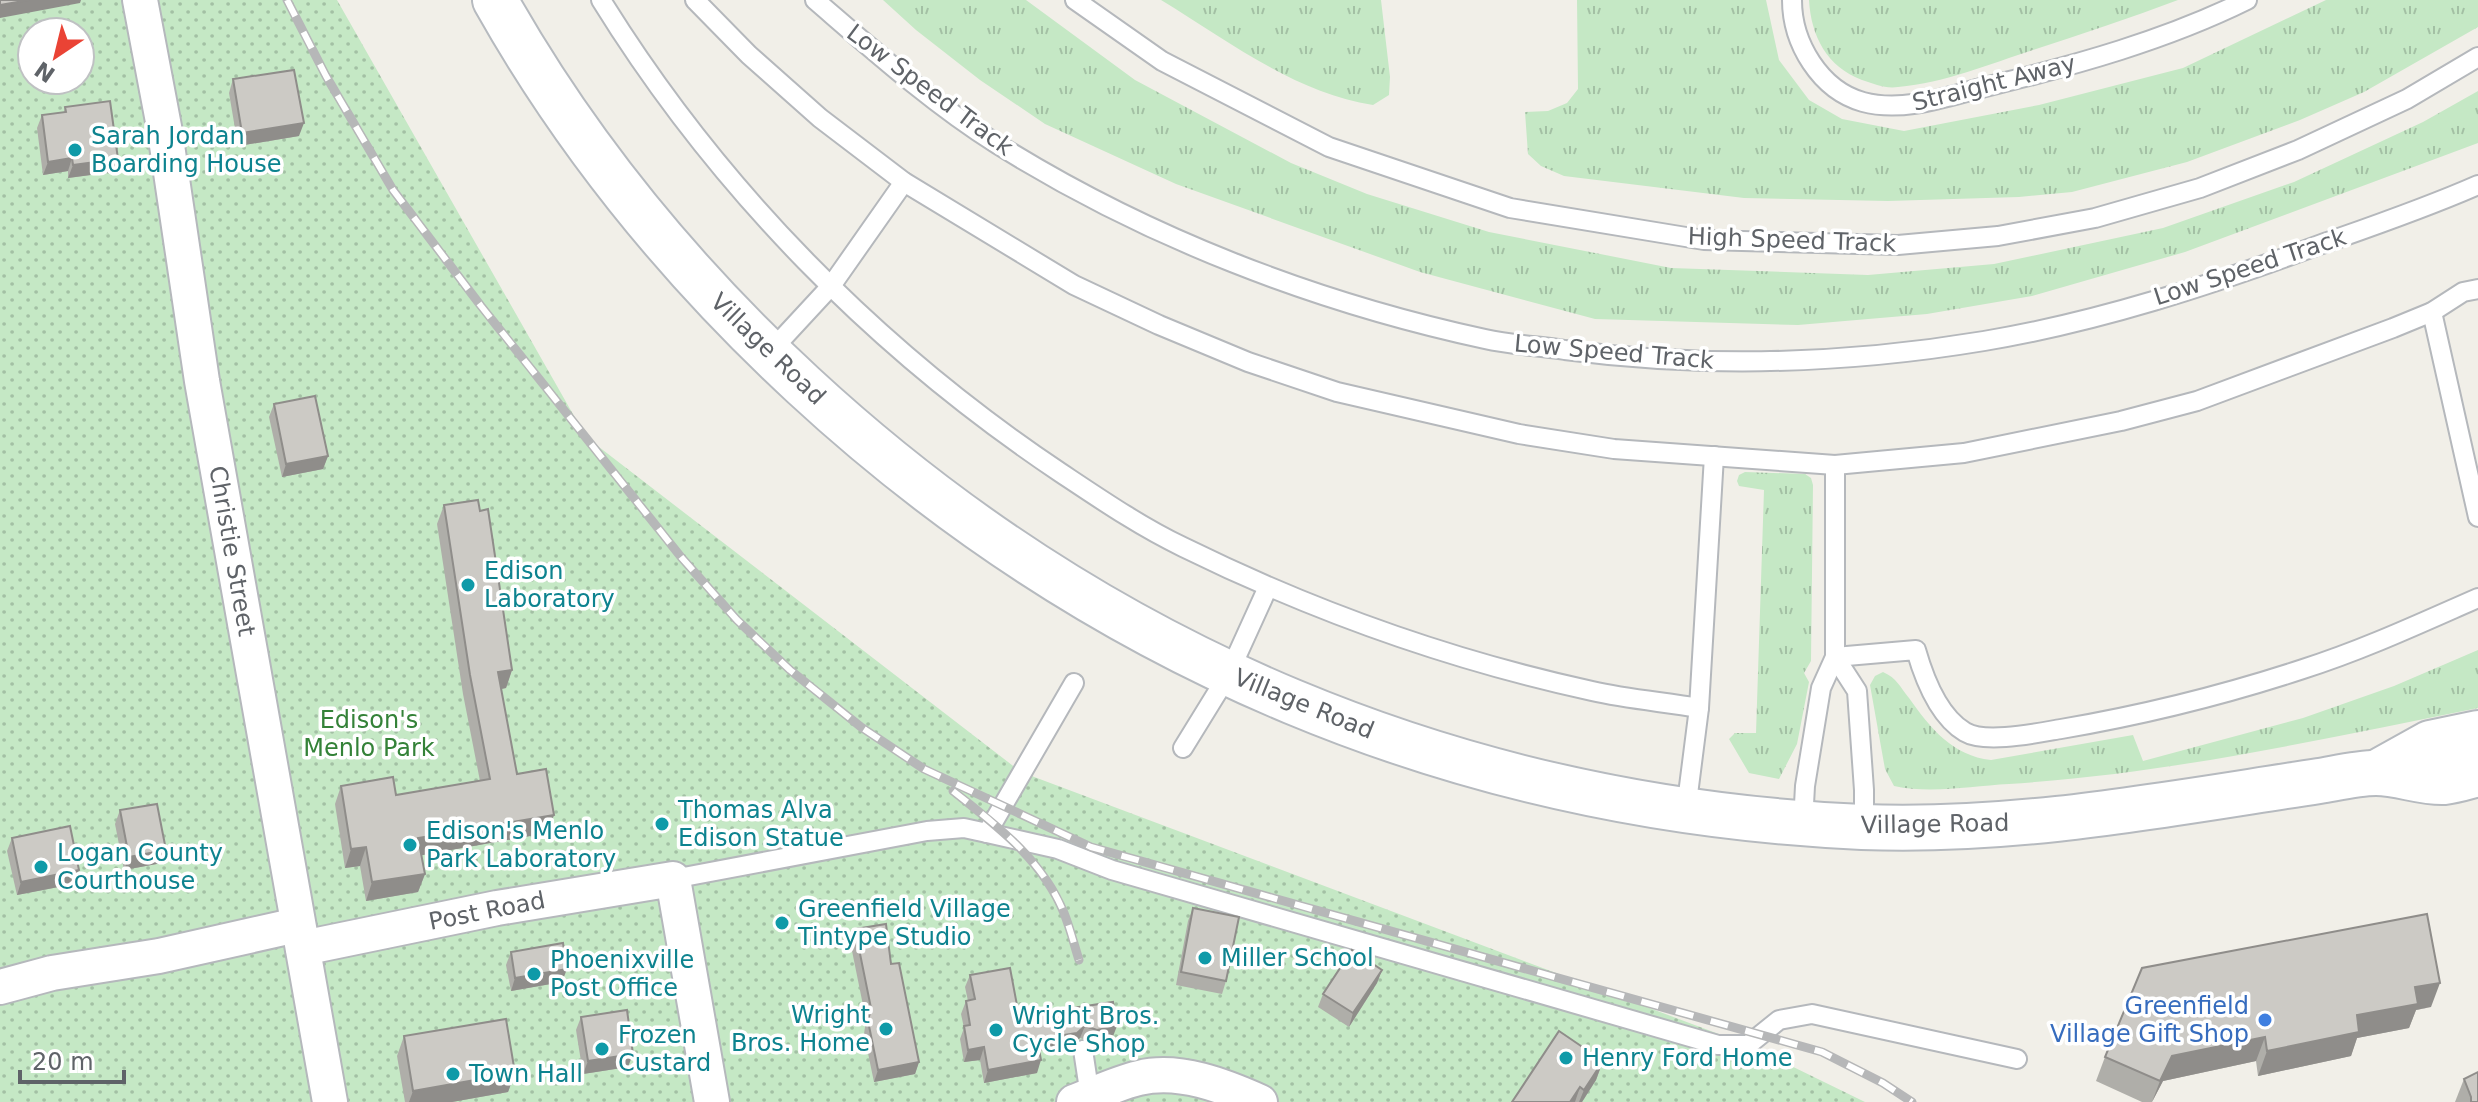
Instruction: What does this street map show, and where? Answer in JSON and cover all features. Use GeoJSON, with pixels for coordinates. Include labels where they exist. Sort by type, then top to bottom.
{"type":"FeatureCollection","features":[{"type":"Feature","properties":{"kind":"street","name":"Christie Street"},"geometry":{"type":"LineString","coordinates":[[140,0],[165,132],[202,381],[330,1102]]}},
{"type":"Feature","properties":{"kind":"street","name":"Village Road"},"geometry":{"type":"LineString","coordinates":[[495,0],[553,94],[650,225],[769,353],[895,465],[1036,569],[1107,612],[1228,675],[1282,699],[1366,731],[1453,758],[1604,797],[1686,810],[1864,827],[1981,825],[2073,818],[2376,773],[2442,782],[2478,774]]}},
{"type":"Feature","properties":{"kind":"street","name":"Village Road"},"geometry":{"type":"LineString","coordinates":[[2376,773],[2430,743],[2478,733]]}},
{"type":"Feature","properties":{"kind":"street","name":"Post Road"},"geometry":{"type":"LineString","coordinates":[[0,987],[52,973],[673,879]]}},
{"type":"Feature","properties":{"kind":"street"},"geometry":{"type":"LineString","coordinates":[[673,879],[712,1102]]}},
{"type":"Feature","properties":{"kind":"street"},"geometry":{"type":"LineString","coordinates":[[1085,1100],[1141,1077],[1183,1077],[1225,1086],[1260,1102]]}},
{"type":"Feature","properties":{"kind":"lane"},"geometry":{"type":"LineString","coordinates":[[601,0],[685,124],[750,201],[831,286],[916,366],[999,431],[1087,490],[1179,545],[1268,587],[1381,632],[1484,664],[1594,692],[1699,708]]}},
{"type":"Feature","properties":{"kind":"lane"},"geometry":{"type":"LineString","coordinates":[[695,0],[749,55],[820,118],[904,182],[1074,285],[1159,325],[1292,377],[1412,411],[1519,434],[1614,449],[1835,465],[1964,453],[2121,421],[2197,401],[2273,375],[2432,312],[2463,292],[2478,289]]}},
{"type":"Feature","properties":{"kind":"lane","name":"Low Speed Track"},"geometry":{"type":"LineString","coordinates":[[815,0],[899,72],[994,142],[1098,202],[1224,259],[1352,305],[1489,340],[1621,357],[1741,363],[1864,356],[1986,341],[2102,314],[2221,281],[2436,204],[2478,185]]}},
{"type":"Feature","properties":{"kind":"lane","name":"High Speed Track"},"geometry":{"type":"LineString","coordinates":[[1075,0],[1162,61],[1329,147],[1510,208],[1704,240],[1898,245],[1998,236],[2095,218],[2200,188],[2298,150],[2407,99],[2478,57]]}},
{"type":"Feature","properties":{"kind":"lane","name":"Straight Away"},"geometry":{"type":"LineString","coordinates":[[1792,0],[1792,17],[1803,51],[1826,81],[1862,102],[1900,106],[2070,66],[2247,0]]}},
{"type":"Feature","properties":{"kind":"lane"},"geometry":{"type":"LineString","coordinates":[[769,353],[831,286],[904,182]]}},
{"type":"Feature","properties":{"kind":"lane"},"geometry":{"type":"LineString","coordinates":[[2432,312],[2478,517]]}},
{"type":"Feature","properties":{"kind":"lane"},"geometry":{"type":"LineString","coordinates":[[1686,810],[1699,708],[1714,456]]}},
{"type":"Feature","properties":{"kind":"lane"},"geometry":{"type":"LineString","coordinates":[[1803,823],[1805,786],[1821,688],[1835,657],[1835,465]]}},
{"type":"Feature","properties":{"kind":"lane"},"geometry":{"type":"LineString","coordinates":[[1183,748],[1228,675],[1268,587]]}},
{"type":"Feature","properties":{"kind":"lane"},"geometry":{"type":"LineString","coordinates":[[1835,657],[1916,650],[1923,675],[1947,717],[1966,733],[1984,737],[2022,734],[2112,720],[2212,696],[2305,668],[2401,632],[2478,598]]}},
{"type":"Feature","properties":{"kind":"lane"},"geometry":{"type":"LineString","coordinates":[[1835,657],[1857,691],[1864,827]]}},
{"type":"Feature","properties":{"kind":"lane"},"geometry":{"type":"LineString","coordinates":[[987,833],[1074,683]]}},
{"type":"Feature","properties":{"kind":"lane"},"geometry":{"type":"LineString","coordinates":[[673,879],[927,831],[964,828],[1058,849],[1112,870],[1718,1045],[1748,1045],[1779,1020],[1812,1014],[2017,1059]]}},
{"type":"Feature","properties":{"kind":"lane"},"geometry":{"type":"LineString","coordinates":[[1083,1050],[1085,1100]]}},
{"type":"Feature","properties":{"kind":"green space","name":"Edison's Menlo Park"},"geometry":{"type":"Polygon","coordinates":[[[0,0],[337,0],[586,437],[1021,772],[1748,1045],[1865,1102],[0,1102],[0,0]]]}},
{"type":"Feature","properties":{"kind":"green space"},"geometry":{"type":"Polygon","coordinates":[[[883,0],[1026,0],[1135,80],[1291,163],[1367,194],[1489,232],[1671,268],[1868,275],[1994,264],[2163,228],[2294,182],[2423,122],[2478,91],[2478,143],[2185,252],[2032,296],[1927,314],[1798,325],[1595,319],[1420,272],[1176,184],[1045,124],[980,80],[883,0]]]}},
{"type":"Feature","properties":{"kind":"green space"},"geometry":{"type":"Polygon","coordinates":[[[1161,0],[1381,0],[1390,77],[1389,95],[1373,105],[1316,89],[1262,63],[1161,0]]]}},
{"type":"Feature","properties":{"kind":"green space"},"geometry":{"type":"Polygon","coordinates":[[[1577,0],[1766,0],[1779,60],[1809,100],[1842,119],[1904,131],[2039,105],[2183,68],[2326,0],[2478,0],[2478,27],[2364,92],[2300,120],[2187,162],[2072,192],[2019,197],[1888,201],[1744,198],[1564,176],[1541,166],[1528,154],[1525,112],[1548,111],[1567,103],[1578,89],[1577,0]]]}},
{"type":"Feature","properties":{"kind":"green space"},"geometry":{"type":"Polygon","coordinates":[[[1809,0],[2178,0],[1967,72],[1933,82],[1894,87],[1862,80],[1830,58],[1817,38],[1809,0]]]}},
{"type":"Feature","properties":{"kind":"green space"},"geometry":{"type":"Polygon","coordinates":[[[1745,472],[1805,474],[1811,478],[1813,485],[1811,661],[1804,673],[1809,682],[1797,744],[1779,779],[1749,773],[1729,739],[1735,733],[1756,733],[1764,490],[1739,486],[1739,475],[1745,472]]]}},
{"type":"Feature","properties":{"kind":"green space"},"geometry":{"type":"Polygon","coordinates":[[[2478,650],[2478,708],[2186,764],[1952,789],[1894,786],[1885,769],[1870,685],[1875,676],[1883,672],[1888,674],[1944,739],[1977,757],[1991,760],[2133,735],[2143,761],[2303,718],[2394,686],[2478,650]]]}},
{"type":"Feature","properties":{"kind":"building"},"geometry":{"type":"Polygon","coordinates":[[[0,0],[29,0],[0,5],[0,0]]]}},
{"type":"Feature","properties":{"kind":"building"},"geometry":{"type":"Polygon","coordinates":[[[294,70],[304,123],[242,133],[233,79],[294,70]]]}},
{"type":"Feature","properties":{"kind":"building","name":"Sarah Jordan Boarding House"},"geometry":{"type":"Polygon","coordinates":[[[110,101],[118,159],[73,165],[72,158],[48,162],[42,115],[66,112],[65,107],[110,101]]]}},
{"type":"Feature","properties":{"kind":"building"},"geometry":{"type":"Polygon","coordinates":[[[315,396],[328,456],[286,464],[274,404],[315,396]]]}},
{"type":"Feature","properties":{"kind":"building"},"geometry":{"type":"Polygon","coordinates":[[[478,500],[480,511],[488,509],[512,670],[498,672],[517,774],[546,769],[554,815],[418,838],[425,874],[372,882],[366,847],[351,849],[341,786],[393,777],[396,795],[490,779],[470,675],[444,505],[478,500]]]}},
{"type":"Feature","properties":{"kind":"building"},"geometry":{"type":"Polygon","coordinates":[[[157,804],[166,850],[129,857],[120,810],[157,804]]]}},
{"type":"Feature","properties":{"kind":"building","name":"Logan County Courthouse"},"geometry":{"type":"Polygon","coordinates":[[[70,826],[79,870],[21,882],[12,838],[70,826]]]}},
{"type":"Feature","properties":{"kind":"building","name":"Miller School"},"geometry":{"type":"Polygon","coordinates":[[[1193,908],[1239,917],[1226,981],[1181,972],[1193,908]]]}},
{"type":"Feature","properties":{"kind":"building","name":"Greenfield Village Gift Shop"},"geometry":{"type":"Polygon","coordinates":[[[2427,914],[2440,983],[2415,987],[2418,1004],[2357,1015],[2359,1032],[2267,1051],[2265,1037],[2172,1056],[2160,1081],[2105,1057],[2142,968],[2427,914]]]}},
{"type":"Feature","properties":{"kind":"building"},"geometry":{"type":"Polygon","coordinates":[[[886,924],[891,964],[899,963],[919,1062],[878,1070],[868,1021],[871,1008],[855,929],[886,924]]]}},
{"type":"Feature","properties":{"kind":"building"},"geometry":{"type":"Polygon","coordinates":[[[563,943],[567,969],[515,978],[511,952],[563,943]]]}},
{"type":"Feature","properties":{"kind":"building"},"geometry":{"type":"Polygon","coordinates":[[[1352,950],[1382,970],[1353,1013],[1323,994],[1352,950]]]}},
{"type":"Feature","properties":{"kind":"building"},"geometry":{"type":"Polygon","coordinates":[[[1010,968],[1019,1016],[1113,1002],[1117,1026],[1097,1030],[1085,1026],[1077,1033],[1037,1039],[1041,1060],[988,1070],[984,1047],[968,1050],[964,1026],[970,1025],[966,1001],[975,999],[970,975],[1010,968]]]}},
{"type":"Feature","properties":{"kind":"building","name":"Frozen Custard"},"geometry":{"type":"Polygon","coordinates":[[[627,1010],[633,1054],[588,1061],[581,1017],[627,1010]]]}},
{"type":"Feature","properties":{"kind":"building","name":"Town Hall"},"geometry":{"type":"Polygon","coordinates":[[[506,1019],[515,1073],[413,1091],[404,1036],[506,1019]]]}},
{"type":"Feature","properties":{"kind":"building","name":"Henry Ford Home"},"geometry":{"type":"Polygon","coordinates":[[[1559,1031],[1603,1061],[1584,1090],[1580,1087],[1570,1102],[1512,1102],[1559,1031]]]}},
{"type":"Feature","properties":{"kind":"building"},"geometry":{"type":"Polygon","coordinates":[[[2478,1072],[2478,1102],[2471,1102],[2464,1079],[2478,1072]]]}},
{"type":"Feature","properties":{"kind":"railway"},"geometry":{"type":"LineString","coordinates":[[287,0],[326,76],[393,190],[481,306],[681,557],[737,620],[790,670],[861,727],[924,769],[1091,847],[1822,1052],[1883,1083],[1912,1102]]}},
{"type":"Feature","properties":{"kind":"railway"},"geometry":{"type":"LineString","coordinates":[[953,791],[1017,845],[1044,876],[1064,913],[1079,960]]}},
{"type":"Feature","properties":{"kind":"place","name":"Sarah Jordan Boarding House"},"geometry":{"type":"Point","coordinates":[75,150]}},
{"type":"Feature","properties":{"kind":"place","name":"Edison Laboratory"},"geometry":{"type":"Point","coordinates":[468,585]}},
{"type":"Feature","properties":{"kind":"place","name":"Thomas Alva Edison Statue"},"geometry":{"type":"Point","coordinates":[662,824]}},
{"type":"Feature","properties":{"kind":"place","name":"Edison's Menlo Park Laboratory"},"geometry":{"type":"Point","coordinates":[410,845]}},
{"type":"Feature","properties":{"kind":"place","name":"Logan County Courthouse"},"geometry":{"type":"Point","coordinates":[41,867]}},
{"type":"Feature","properties":{"kind":"place","name":"Greenfield Village Tintype Studio"},"geometry":{"type":"Point","coordinates":[782,923]}},
{"type":"Feature","properties":{"kind":"place","name":"Miller School"},"geometry":{"type":"Point","coordinates":[1205,958]}},
{"type":"Feature","properties":{"kind":"place","name":"Phoenixville Post Office"},"geometry":{"type":"Point","coordinates":[534,974]}},
{"type":"Feature","properties":{"kind":"place","name":"Greenfield Village Gift Shop"},"geometry":{"type":"Point","coordinates":[2265,1020]}},
{"type":"Feature","properties":{"kind":"place","name":"Wright Bros. Home"},"geometry":{"type":"Point","coordinates":[886,1029]}},
{"type":"Feature","properties":{"kind":"place","name":"Wright Bros. Cycle Shop"},"geometry":{"type":"Point","coordinates":[996,1030]}},
{"type":"Feature","properties":{"kind":"place","name":"Frozen Custard"},"geometry":{"type":"Point","coordinates":[602,1049]}},
{"type":"Feature","properties":{"kind":"place","name":"Henry Ford Home"},"geometry":{"type":"Point","coordinates":[1566,1058]}},
{"type":"Feature","properties":{"kind":"place","name":"Town Hall"},"geometry":{"type":"Point","coordinates":[453,1074]}}]}
